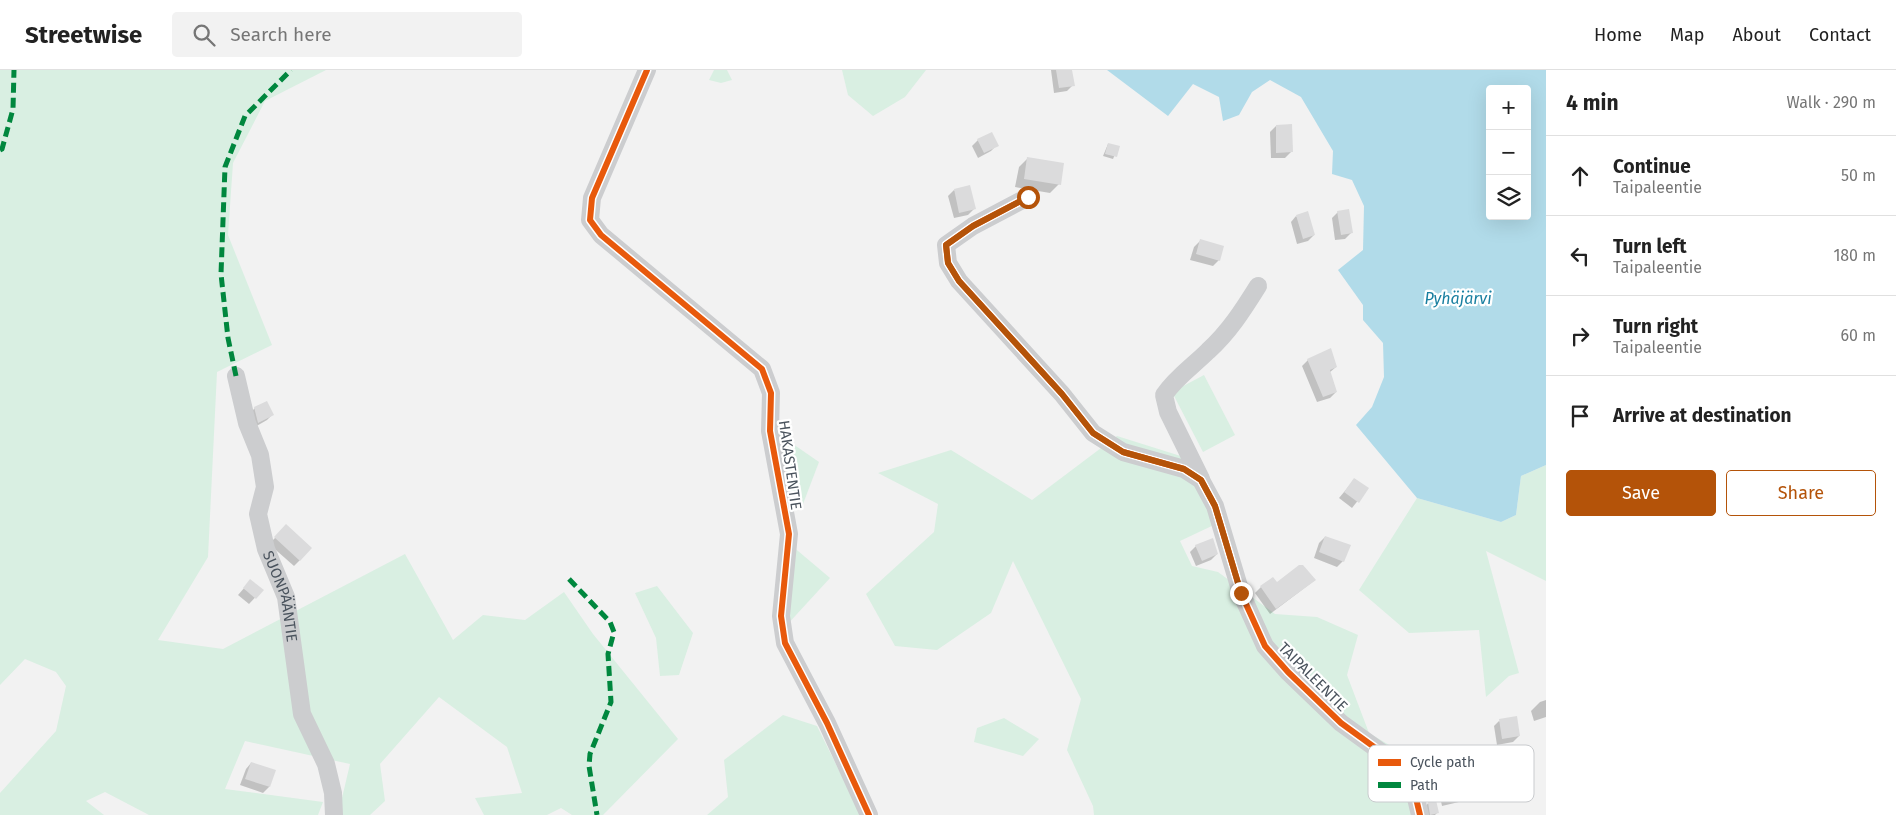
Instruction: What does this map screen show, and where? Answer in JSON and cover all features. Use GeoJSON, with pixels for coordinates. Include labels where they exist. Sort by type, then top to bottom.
{"type":"FeatureCollection","features":[{"type":"Feature","properties":{"kind":"street","name":"HAKASTENTIE"},"geometry":{"type":"LineString","coordinates":[[647,70],[592,198],[590,220],[601,236],[762,369],[771,393],[770,431],[788,534],[781,616],[785,643],[827,722],[869,815]]}},
{"type":"Feature","properties":{"kind":"street"},"geometry":{"type":"LineString","coordinates":[[1028,197],[973,226],[946,245],[948,263],[959,281],[1062,394],[1093,433],[1123,452],[1184,469],[1201,480]]}},
{"type":"Feature","properties":{"kind":"street","name":"TAIPALEENTIE"},"geometry":{"type":"LineString","coordinates":[[1258,286],[1239,318],[1209,351],[1172,382],[1164,395],[1168,412],[1215,506],[1241,593],[1265,646],[1288,672],[1341,723],[1371,745]]}},
{"type":"Feature","properties":{"kind":"street","name":"SUONPÄÄNTIE"},"geometry":{"type":"LineString","coordinates":[[236,376],[247,423],[260,455],[265,487],[258,514],[266,549],[286,597],[302,714],[326,764],[333,792],[334,815]]}},
{"type":"Feature","properties":{"kind":"street","name":"TAIPALEENTIE"},"geometry":{"type":"LineString","coordinates":[[1417,802],[1420,815]]}},
{"type":"Feature","properties":{"kind":"green space"},"geometry":{"type":"Polygon","coordinates":[[[0,70],[326,70],[265,101],[233,163],[228,235],[272,345],[217,372],[208,557],[158,640],[223,649],[405,554],[453,640],[483,615],[525,620],[564,592],[593,634],[678,739],[603,815],[572,815],[561,808],[547,815],[484,815],[475,798],[522,793],[507,747],[439,697],[380,764],[385,801],[370,815],[338,815],[350,764],[245,741],[225,789],[323,802],[318,815],[149,815],[105,792],[86,801],[104,815],[0,815],[0,793],[56,731],[66,686],[56,672],[25,659],[0,685],[0,70]]]}},
{"type":"Feature","properties":{"kind":"green space"},"geometry":{"type":"Polygon","coordinates":[[[714,70],[727,70],[732,80],[721,83],[709,80],[714,70]]]}},
{"type":"Feature","properties":{"kind":"green space"},"geometry":{"type":"Polygon","coordinates":[[[842,70],[926,70],[905,97],[873,116],[848,95],[842,70]]]}},
{"type":"Feature","properties":{"kind":"green space"},"geometry":{"type":"Polygon","coordinates":[[[1204,375],[1235,435],[1203,452],[1172,392],[1204,375]]]}},
{"type":"Feature","properties":{"kind":"green space"},"geometry":{"type":"Polygon","coordinates":[[[777,433],[819,462],[803,504],[781,505],[777,433]]]}},
{"type":"Feature","properties":{"kind":"green space"},"geometry":{"type":"Polygon","coordinates":[[[1117,436],[1187,458],[1216,524],[1180,541],[1192,566],[1218,572],[1275,614],[1317,617],[1358,635],[1347,675],[1369,733],[1389,745],[1368,745],[1368,802],[1415,802],[1418,815],[1094,815],[1093,806],[1067,750],[1081,699],[1013,561],[991,613],[937,650],[895,646],[866,594],[934,532],[938,504],[878,473],[951,450],[1032,500],[1117,436]]]}},
{"type":"Feature","properties":{"kind":"green space"},"geometry":{"type":"Polygon","coordinates":[[[1546,465],[1546,581],[1486,551],[1519,673],[1509,676],[1486,697],[1479,630],[1409,633],[1359,590],[1417,498],[1501,522],[1516,515],[1521,476],[1546,465]]]}},
{"type":"Feature","properties":{"kind":"green space"},"geometry":{"type":"Polygon","coordinates":[[[785,540],[830,578],[785,627],[785,540]]]}},
{"type":"Feature","properties":{"kind":"green space"},"geometry":{"type":"Polygon","coordinates":[[[657,586],[693,633],[679,675],[660,676],[656,638],[635,593],[657,586]]]}},
{"type":"Feature","properties":{"kind":"green space"},"geometry":{"type":"Polygon","coordinates":[[[783,715],[817,726],[861,815],[707,815],[728,797],[724,760],[783,715]]]}},
{"type":"Feature","properties":{"kind":"green space"},"geometry":{"type":"Polygon","coordinates":[[[1004,718],[1039,739],[1023,756],[974,742],[977,728],[1004,718]]]}},
{"type":"Feature","properties":{"kind":"water","name":"Pyhäjärvi"},"geometry":{"type":"Polygon","coordinates":[[[1107,70],[1546,70],[1546,465],[1521,476],[1516,515],[1501,522],[1417,498],[1356,425],[1372,407],[1384,377],[1383,343],[1363,320],[1363,305],[1338,270],[1363,250],[1364,206],[1352,180],[1332,174],[1333,151],[1301,97],[1270,80],[1252,92],[1239,115],[1223,121],[1219,97],[1193,84],[1168,116],[1107,70]]]}},
{"type":"Feature","properties":{"kind":"building"},"geometry":{"type":"Polygon","coordinates":[[[1056,70],[1072,70],[1075,86],[1059,88],[1056,70]]]}},
{"type":"Feature","properties":{"kind":"building"},"geometry":{"type":"Polygon","coordinates":[[[1292,124],[1293,152],[1276,153],[1276,125],[1292,124]]]}},
{"type":"Feature","properties":{"kind":"building"},"geometry":{"type":"Polygon","coordinates":[[[992,132],[999,146],[984,153],[977,139],[992,132]]]}},
{"type":"Feature","properties":{"kind":"building"},"geometry":{"type":"Polygon","coordinates":[[[1108,143],[1120,146],[1117,157],[1105,154],[1108,143]]]}},
{"type":"Feature","properties":{"kind":"building"},"geometry":{"type":"Polygon","coordinates":[[[1027,157],[1064,163],[1061,185],[1024,179],[1027,157]]]}},
{"type":"Feature","properties":{"kind":"building"},"geometry":{"type":"Polygon","coordinates":[[[970,185],[976,209],[959,213],[954,189],[970,185]]]}},
{"type":"Feature","properties":{"kind":"building"},"geometry":{"type":"Polygon","coordinates":[[[1349,209],[1353,233],[1341,235],[1337,211],[1349,209]]]}},
{"type":"Feature","properties":{"kind":"building"},"geometry":{"type":"Polygon","coordinates":[[[1308,211],[1315,235],[1303,239],[1296,215],[1308,211]]]}},
{"type":"Feature","properties":{"kind":"building"},"geometry":{"type":"Polygon","coordinates":[[[1200,239],[1224,246],[1220,261],[1196,254],[1200,239]]]}},
{"type":"Feature","properties":{"kind":"building"},"geometry":{"type":"Polygon","coordinates":[[[1331,348],[1337,367],[1330,370],[1337,392],[1323,397],[1307,359],[1331,348]]]}},
{"type":"Feature","properties":{"kind":"building"},"geometry":{"type":"Polygon","coordinates":[[[267,401],[274,415],[258,423],[254,407],[267,401]]]}},
{"type":"Feature","properties":{"kind":"building"},"geometry":{"type":"Polygon","coordinates":[[[1354,478],[1369,488],[1359,503],[1344,492],[1354,478]]]}},
{"type":"Feature","properties":{"kind":"building"},"geometry":{"type":"Polygon","coordinates":[[[286,524],[312,548],[300,561],[274,537],[286,524]]]}},
{"type":"Feature","properties":{"kind":"building"},"geometry":{"type":"Polygon","coordinates":[[[1325,536],[1351,545],[1344,562],[1319,552],[1325,536]]]}},
{"type":"Feature","properties":{"kind":"building"},"geometry":{"type":"Polygon","coordinates":[[[1213,538],[1218,554],[1202,561],[1195,545],[1213,538]]]}},
{"type":"Feature","properties":{"kind":"building"},"geometry":{"type":"Polygon","coordinates":[[[1299,565],[1303,565],[1316,580],[1276,609],[1260,586],[1273,577],[1277,582],[1299,565]]]}},
{"type":"Feature","properties":{"kind":"building"},"geometry":{"type":"Polygon","coordinates":[[[250,579],[264,590],[256,599],[243,588],[250,579]]]}},
{"type":"Feature","properties":{"kind":"building"},"geometry":{"type":"Polygon","coordinates":[[[1517,716],[1520,736],[1502,739],[1499,719],[1517,716]]]}},
{"type":"Feature","properties":{"kind":"building"},"geometry":{"type":"Polygon","coordinates":[[[251,762],[276,770],[270,787],[245,779],[251,762]]]}},
{"type":"Feature","properties":{"kind":"building"},"geometry":{"type":"Polygon","coordinates":[[[1428,802],[1436,802],[1439,813],[1430,815],[1428,802]]]}},
{"type":"Feature","properties":{"kind":"marked path"},"geometry":{"type":"LineString","coordinates":[[0,150],[2,149],[13,109],[14,70]]}},
{"type":"Feature","properties":{"kind":"marked path"},"geometry":{"type":"LineString","coordinates":[[236,376],[228,338],[221,274],[225,167],[245,116],[291,70]]}},
{"type":"Feature","properties":{"kind":"marked path"},"geometry":{"type":"LineString","coordinates":[[569,579],[610,622],[614,632],[608,654],[611,702],[590,754],[589,766],[597,815]]}},
{"type":"Feature","properties":{"kind":"cycle path"},"geometry":{"type":"LineString","coordinates":[[647,70],[592,198],[590,220],[601,235],[762,369],[771,393],[770,431],[789,534],[781,616],[785,643],[827,723],[869,815]]}},
{"type":"Feature","properties":{"kind":"cycle path"},"geometry":{"type":"LineString","coordinates":[[1028,197],[973,226],[946,245],[948,263],[959,281],[1062,394],[1093,433],[1123,452],[1184,469],[1201,480],[1215,506],[1241,593],[1265,646],[1288,672],[1341,723],[1371,745]]}},
{"type":"Feature","properties":{"kind":"cycle path"},"geometry":{"type":"LineString","coordinates":[[1417,802],[1420,815]]}},
{"type":"Feature","properties":{"kind":"route"},"geometry":{"type":"LineString","coordinates":[[1028,197],[973,226],[946,245],[948,263],[959,281],[1062,394],[1093,433],[1123,452],[1184,469],[1201,480],[1215,506],[1241,593]]}}]}
